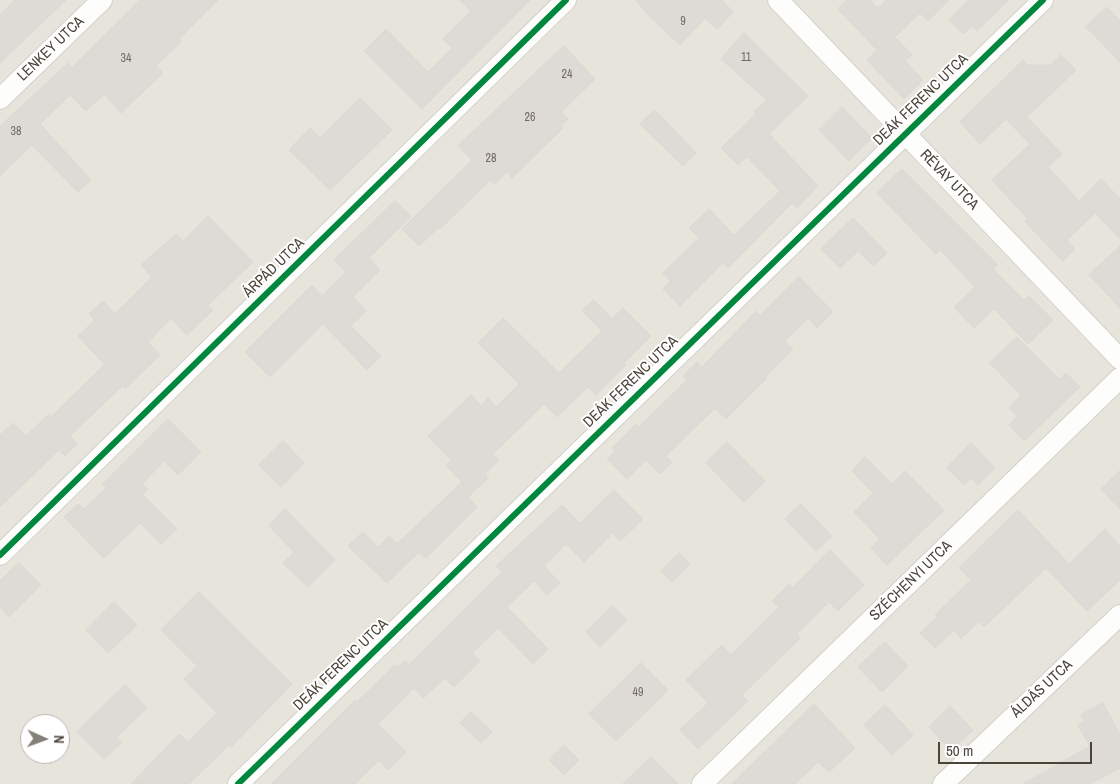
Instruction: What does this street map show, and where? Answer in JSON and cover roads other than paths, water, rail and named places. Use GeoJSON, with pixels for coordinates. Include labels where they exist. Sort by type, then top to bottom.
{"type":"FeatureCollection","features":[{"type":"Feature","properties":{"kind":"street","name":"LENKEY UTCA"},"geometry":{"type":"LineString","coordinates":[[0,99],[102,0]]}},
{"type":"Feature","properties":{"kind":"street","name":"ÁRPÁD UTCA"},"geometry":{"type":"LineString","coordinates":[[0,555],[566,0]]}},
{"type":"Feature","properties":{"kind":"street","name":"RÉVAY UTCA"},"geometry":{"type":"LineString","coordinates":[[778,0],[1120,359]]}},
{"type":"Feature","properties":{"kind":"street","name":"DEÁK FERENC UTCA"},"geometry":{"type":"LineString","coordinates":[[238,784],[904,133],[1043,0]]}},
{"type":"Feature","properties":{"kind":"street","name":"SZÉCHENYI UTCA"},"geometry":{"type":"LineString","coordinates":[[702,784],[1120,378]]}},
{"type":"Feature","properties":{"kind":"street","name":"ÁLDÁS UTCA"},"geometry":{"type":"LineString","coordinates":[[943,784],[1120,615]]}}]}
